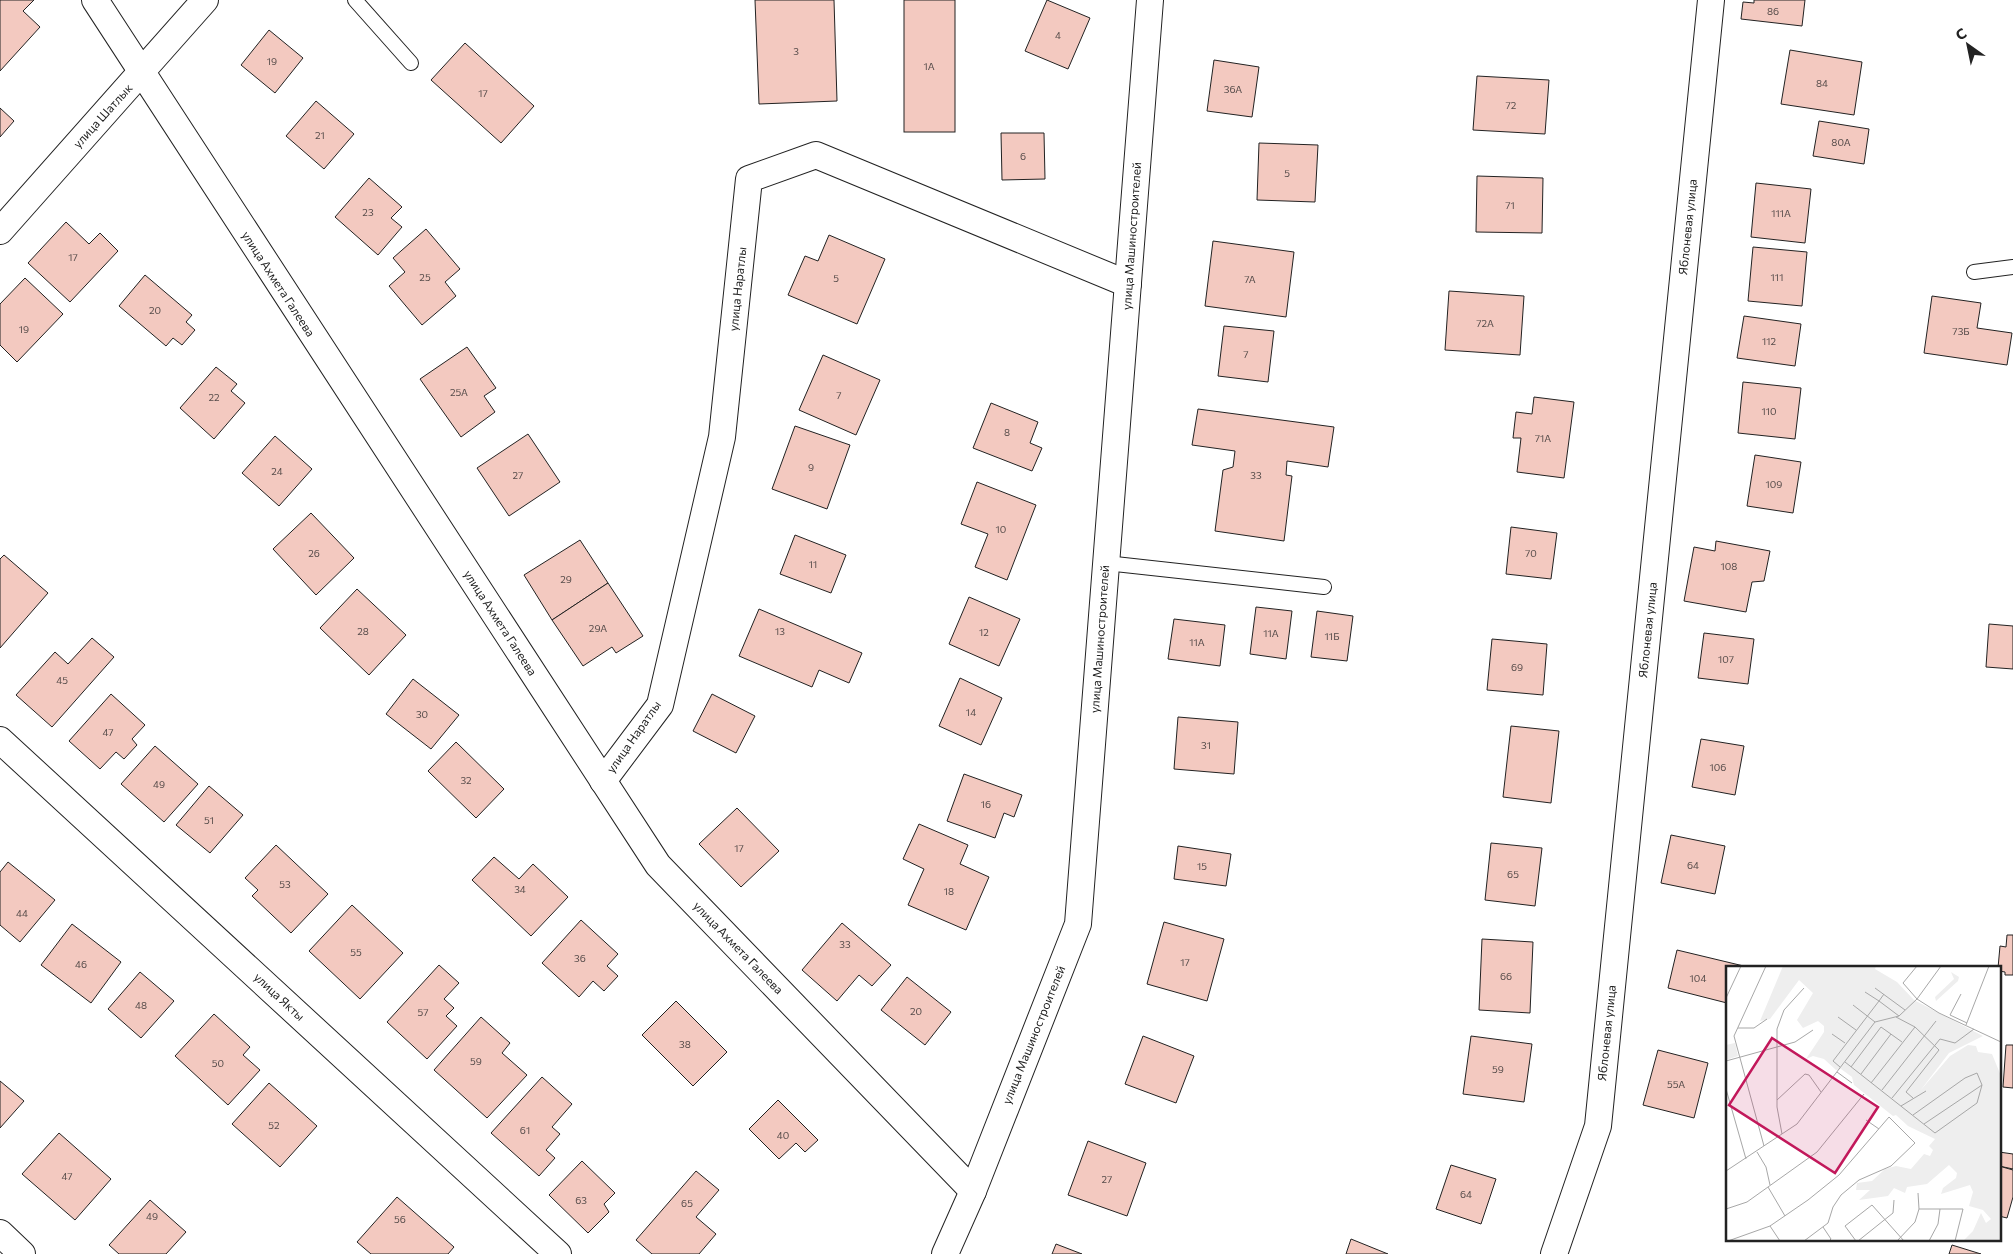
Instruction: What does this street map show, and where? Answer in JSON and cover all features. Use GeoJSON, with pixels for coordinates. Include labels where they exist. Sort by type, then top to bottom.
{"type":"FeatureCollection","features":[{"type":"Feature","properties":{"kind":"street","name":"улица Ахмета Галеева"},"geometry":{"type":"LineString","coordinates":[[95,0],[658,865],[973,1191]]}},
{"type":"Feature","properties":{"kind":"street","name":"улица Шатлык"},"geometry":{"type":"LineString","coordinates":[[0,231],[205,0]]}},
{"type":"Feature","properties":{"kind":"street","name":"улица Машиностроителей"},"geometry":{"type":"LineString","coordinates":[[945,1254],[973,1191],[1078,924],[1150,0]]}},
{"type":"Feature","properties":{"kind":"street","name":"Яблоневая улица"},"geometry":{"type":"LineString","coordinates":[[1554,1254],[1598,1126],[1711,0]]}},
{"type":"Feature","properties":{"kind":"street","name":"улица Наратлы"},"geometry":{"type":"LineString","coordinates":[[603,781],[660,705],[722,437],[750,179],[816,155],[1128,284]]}},
{"type":"Feature","properties":{"kind":"street","name":"улица Якты"},"geometry":{"type":"LineString","coordinates":[[0,740],[558,1254]]}},
{"type":"Feature","properties":{"kind":"street"},"geometry":{"type":"LineString","coordinates":[[0,1232],[22,1254]]}},
{"type":"Feature","properties":{"kind":"lane"},"geometry":{"type":"LineString","coordinates":[[355,0],[412,63]]}},
{"type":"Feature","properties":{"kind":"lane"},"geometry":{"type":"LineString","coordinates":[[1974,272],[2013,267]]}},
{"type":"Feature","properties":{"kind":"lane"},"geometry":{"type":"LineString","coordinates":[[1106,563],[1324,587]]}},
{"type":"Feature","properties":{"kind":"building"},"geometry":{"type":"Polygon","coordinates":[[[0,0],[34,0],[23,11],[40,27],[0,71],[0,0]]]}},
{"type":"Feature","properties":{"kind":"building"},"geometry":{"type":"Polygon","coordinates":[[[755,0],[834,0],[837,101],[759,104],[755,0]]]}},
{"type":"Feature","properties":{"kind":"building"},"geometry":{"type":"Polygon","coordinates":[[[904,0],[955,0],[955,132],[904,132],[904,0]]]}},
{"type":"Feature","properties":{"kind":"building"},"geometry":{"type":"Polygon","coordinates":[[[1047,0],[1090,18],[1068,69],[1025,51],[1047,0]]]}},
{"type":"Feature","properties":{"kind":"building"},"geometry":{"type":"Polygon","coordinates":[[[1754,0],[1805,0],[1802,26],[1741,19],[1743,2],[1754,3],[1754,0]]]}},
{"type":"Feature","properties":{"kind":"building"},"geometry":{"type":"Polygon","coordinates":[[[269,30],[303,58],[275,93],[241,65],[269,30]]]}},
{"type":"Feature","properties":{"kind":"building"},"geometry":{"type":"Polygon","coordinates":[[[465,43],[534,106],[501,143],[431,80],[465,43]]]}},
{"type":"Feature","properties":{"kind":"building"},"geometry":{"type":"Polygon","coordinates":[[[1790,50],[1862,62],[1854,115],[1781,104],[1790,50]]]}},
{"type":"Feature","properties":{"kind":"building"},"geometry":{"type":"Polygon","coordinates":[[[1214,60],[1259,67],[1252,117],[1207,111],[1214,60]]]}},
{"type":"Feature","properties":{"kind":"building"},"geometry":{"type":"Polygon","coordinates":[[[1477,76],[1549,80],[1545,134],[1473,130],[1477,76]]]}},
{"type":"Feature","properties":{"kind":"building"},"geometry":{"type":"Polygon","coordinates":[[[316,101],[354,134],[324,169],[286,136],[316,101]]]}},
{"type":"Feature","properties":{"kind":"building"},"geometry":{"type":"Polygon","coordinates":[[[0,108],[14,121],[0,137],[0,108]]]}},
{"type":"Feature","properties":{"kind":"building"},"geometry":{"type":"Polygon","coordinates":[[[1819,121],[1869,129],[1864,164],[1813,156],[1819,121]]]}},
{"type":"Feature","properties":{"kind":"building"},"geometry":{"type":"Polygon","coordinates":[[[1001,133],[1044,133],[1045,179],[1002,180],[1001,133]]]}},
{"type":"Feature","properties":{"kind":"building"},"geometry":{"type":"Polygon","coordinates":[[[1259,143],[1318,145],[1315,202],[1257,200],[1259,143]]]}},
{"type":"Feature","properties":{"kind":"building"},"geometry":{"type":"Polygon","coordinates":[[[1477,176],[1543,178],[1542,233],[1476,232],[1477,176]]]}},
{"type":"Feature","properties":{"kind":"building"},"geometry":{"type":"Polygon","coordinates":[[[369,178],[402,207],[391,218],[402,227],[378,255],[335,217],[369,178]]]}},
{"type":"Feature","properties":{"kind":"building"},"geometry":{"type":"Polygon","coordinates":[[[1756,183],[1811,189],[1805,243],[1751,237],[1756,183]]]}},
{"type":"Feature","properties":{"kind":"building"},"geometry":{"type":"Polygon","coordinates":[[[66,222],[89,244],[100,233],[118,251],[70,302],[28,263],[66,222]]]}},
{"type":"Feature","properties":{"kind":"building"},"geometry":{"type":"Polygon","coordinates":[[[426,229],[460,269],[445,282],[456,296],[422,325],[389,286],[405,272],[393,258],[426,229]]]}},
{"type":"Feature","properties":{"kind":"building"},"geometry":{"type":"Polygon","coordinates":[[[829,235],[885,259],[857,324],[788,295],[805,256],[818,261],[829,235]]]}},
{"type":"Feature","properties":{"kind":"building"},"geometry":{"type":"Polygon","coordinates":[[[1213,241],[1294,252],[1286,317],[1205,306],[1213,241]]]}},
{"type":"Feature","properties":{"kind":"building"},"geometry":{"type":"Polygon","coordinates":[[[1753,247],[1807,252],[1802,306],[1748,301],[1753,247]]]}},
{"type":"Feature","properties":{"kind":"building"},"geometry":{"type":"Polygon","coordinates":[[[145,275],[192,315],[186,322],[195,330],[182,345],[173,338],[166,346],[119,306],[145,275]]]}},
{"type":"Feature","properties":{"kind":"building"},"geometry":{"type":"Polygon","coordinates":[[[25,278],[63,314],[17,362],[0,345],[0,304],[25,278]]]}},
{"type":"Feature","properties":{"kind":"building"},"geometry":{"type":"Polygon","coordinates":[[[1449,291],[1524,296],[1520,355],[1445,350],[1449,291]]]}},
{"type":"Feature","properties":{"kind":"building"},"geometry":{"type":"Polygon","coordinates":[[[1932,296],[1981,303],[1977,328],[2012,333],[2007,365],[1924,353],[1932,296]]]}},
{"type":"Feature","properties":{"kind":"building"},"geometry":{"type":"Polygon","coordinates":[[[1744,316],[1801,324],[1795,366],[1737,358],[1744,316]]]}},
{"type":"Feature","properties":{"kind":"building"},"geometry":{"type":"Polygon","coordinates":[[[1224,326],[1274,331],[1268,382],[1218,376],[1224,326]]]}},
{"type":"Feature","properties":{"kind":"building"},"geometry":{"type":"Polygon","coordinates":[[[467,347],[496,388],[484,396],[495,412],[461,437],[420,379],[467,347]]]}},
{"type":"Feature","properties":{"kind":"building"},"geometry":{"type":"Polygon","coordinates":[[[823,355],[880,380],[856,435],[799,410],[823,355]]]}},
{"type":"Feature","properties":{"kind":"building"},"geometry":{"type":"Polygon","coordinates":[[[216,367],[237,384],[231,391],[245,403],[214,439],[180,408],[216,367]]]}},
{"type":"Feature","properties":{"kind":"building"},"geometry":{"type":"Polygon","coordinates":[[[1743,382],[1801,388],[1795,439],[1738,433],[1743,382]]]}},
{"type":"Feature","properties":{"kind":"building"},"geometry":{"type":"Polygon","coordinates":[[[1534,397],[1574,402],[1564,478],[1517,472],[1521,438],[1513,438],[1516,412],[1532,414],[1534,397]]]}},
{"type":"Feature","properties":{"kind":"building"},"geometry":{"type":"Polygon","coordinates":[[[991,403],[1038,422],[1030,443],[1042,448],[1032,471],[973,448],[991,403]]]}},
{"type":"Feature","properties":{"kind":"building"},"geometry":{"type":"Polygon","coordinates":[[[1198,409],[1334,427],[1328,467],[1287,461],[1286,475],[1292,476],[1284,541],[1215,531],[1223,470],[1233,467],[1235,451],[1192,445],[1198,409]]]}},
{"type":"Feature","properties":{"kind":"building"},"geometry":{"type":"Polygon","coordinates":[[[795,426],[850,445],[827,509],[772,489],[795,426]]]}},
{"type":"Feature","properties":{"kind":"building"},"geometry":{"type":"Polygon","coordinates":[[[528,434],[560,482],[509,516],[477,468],[528,434]]]}},
{"type":"Feature","properties":{"kind":"building"},"geometry":{"type":"Polygon","coordinates":[[[275,436],[312,469],[279,506],[242,473],[275,436]]]}},
{"type":"Feature","properties":{"kind":"building"},"geometry":{"type":"Polygon","coordinates":[[[1755,455],[1801,462],[1793,513],[1747,506],[1755,455]]]}},
{"type":"Feature","properties":{"kind":"building"},"geometry":{"type":"Polygon","coordinates":[[[977,482],[1036,505],[1007,580],[975,567],[988,534],[961,524],[977,482]]]}},
{"type":"Feature","properties":{"kind":"building"},"geometry":{"type":"Polygon","coordinates":[[[311,513],[354,558],[316,595],[273,549],[311,513]]]}},
{"type":"Feature","properties":{"kind":"building"},"geometry":{"type":"Polygon","coordinates":[[[1511,527],[1557,533],[1551,579],[1506,574],[1511,527]]]}},
{"type":"Feature","properties":{"kind":"building"},"geometry":{"type":"Polygon","coordinates":[[[795,535],[846,555],[831,593],[780,574],[795,535]]]}},
{"type":"Feature","properties":{"kind":"building"},"geometry":{"type":"Polygon","coordinates":[[[580,540],[608,583],[552,620],[524,575],[580,540]]]}},
{"type":"Feature","properties":{"kind":"building"},"geometry":{"type":"Polygon","coordinates":[[[1716,541],[1770,551],[1764,581],[1752,582],[1746,612],[1684,601],[1694,547],[1715,551],[1716,541]]]}},
{"type":"Feature","properties":{"kind":"building"},"geometry":{"type":"Polygon","coordinates":[[[4,555],[48,593],[0,648],[0,559],[4,555]]]}},
{"type":"Feature","properties":{"kind":"building"},"geometry":{"type":"Polygon","coordinates":[[[608,583],[643,636],[616,653],[612,647],[583,666],[552,620],[608,583]]]}},
{"type":"Feature","properties":{"kind":"building"},"geometry":{"type":"Polygon","coordinates":[[[357,589],[406,635],[369,675],[320,628],[357,589]]]}},
{"type":"Feature","properties":{"kind":"building"},"geometry":{"type":"Polygon","coordinates":[[[969,597],[1020,619],[999,666],[949,644],[969,597]]]}},
{"type":"Feature","properties":{"kind":"building"},"geometry":{"type":"Polygon","coordinates":[[[1256,607],[1292,611],[1286,659],[1250,654],[1256,607]]]}},
{"type":"Feature","properties":{"kind":"building"},"geometry":{"type":"Polygon","coordinates":[[[759,609],[862,653],[849,683],[819,670],[812,687],[739,656],[759,609]]]}},
{"type":"Feature","properties":{"kind":"building"},"geometry":{"type":"Polygon","coordinates":[[[1317,611],[1353,616],[1347,661],[1311,657],[1317,611]]]}},
{"type":"Feature","properties":{"kind":"building"},"geometry":{"type":"Polygon","coordinates":[[[1174,619],[1225,625],[1220,666],[1168,659],[1174,619]]]}},
{"type":"Feature","properties":{"kind":"building"},"geometry":{"type":"Polygon","coordinates":[[[1989,624],[2013,626],[2013,669],[1986,667],[1989,624]]]}},
{"type":"Feature","properties":{"kind":"building"},"geometry":{"type":"Polygon","coordinates":[[[1704,633],[1754,639],[1748,684],[1698,678],[1704,633]]]}},
{"type":"Feature","properties":{"kind":"building"},"geometry":{"type":"Polygon","coordinates":[[[92,638],[114,657],[52,727],[16,695],[55,652],[68,664],[92,638]]]}},
{"type":"Feature","properties":{"kind":"building"},"geometry":{"type":"Polygon","coordinates":[[[1492,639],[1547,644],[1543,695],[1487,690],[1492,639]]]}},
{"type":"Feature","properties":{"kind":"building"},"geometry":{"type":"Polygon","coordinates":[[[960,678],[1002,698],[981,745],[939,726],[960,678]]]}},
{"type":"Feature","properties":{"kind":"building"},"geometry":{"type":"Polygon","coordinates":[[[413,679],[459,715],[431,749],[386,714],[413,679]]]}},
{"type":"Feature","properties":{"kind":"building"},"geometry":{"type":"Polygon","coordinates":[[[111,694],[145,725],[132,739],[137,745],[124,759],[116,752],[100,769],[69,741],[111,694]]]}},
{"type":"Feature","properties":{"kind":"building"},"geometry":{"type":"Polygon","coordinates":[[[712,694],[755,716],[736,753],[693,731],[712,694]]]}},
{"type":"Feature","properties":{"kind":"building"},"geometry":{"type":"Polygon","coordinates":[[[1178,717],[1238,722],[1234,774],[1174,769],[1178,717]]]}},
{"type":"Feature","properties":{"kind":"building"},"geometry":{"type":"Polygon","coordinates":[[[1511,726],[1559,731],[1551,803],[1503,797],[1511,726]]]}},
{"type":"Feature","properties":{"kind":"building"},"geometry":{"type":"Polygon","coordinates":[[[1701,739],[1744,746],[1735,795],[1692,787],[1701,739]]]}},
{"type":"Feature","properties":{"kind":"building"},"geometry":{"type":"Polygon","coordinates":[[[456,742],[504,789],[476,818],[428,771],[456,742]]]}},
{"type":"Feature","properties":{"kind":"building"},"geometry":{"type":"Polygon","coordinates":[[[155,746],[198,784],[164,822],[121,784],[155,746]]]}},
{"type":"Feature","properties":{"kind":"building"},"geometry":{"type":"Polygon","coordinates":[[[964,774],[1022,795],[1014,817],[1004,813],[995,838],[947,821],[964,774]]]}},
{"type":"Feature","properties":{"kind":"building"},"geometry":{"type":"Polygon","coordinates":[[[209,786],[243,815],[210,853],[176,825],[209,786]]]}},
{"type":"Feature","properties":{"kind":"building"},"geometry":{"type":"Polygon","coordinates":[[[737,808],[779,851],[741,887],[699,844],[737,808]]]}},
{"type":"Feature","properties":{"kind":"building"},"geometry":{"type":"Polygon","coordinates":[[[919,824],[968,845],[960,864],[989,877],[966,930],[908,905],[924,869],[903,859],[919,824]]]}},
{"type":"Feature","properties":{"kind":"building"},"geometry":{"type":"Polygon","coordinates":[[[1671,835],[1725,846],[1715,894],[1661,883],[1671,835]]]}},
{"type":"Feature","properties":{"kind":"building"},"geometry":{"type":"Polygon","coordinates":[[[1491,843],[1542,848],[1535,906],[1485,900],[1491,843]]]}},
{"type":"Feature","properties":{"kind":"building"},"geometry":{"type":"Polygon","coordinates":[[[276,845],[328,894],[291,933],[252,896],[258,890],[245,878],[276,845]]]}},
{"type":"Feature","properties":{"kind":"building"},"geometry":{"type":"Polygon","coordinates":[[[1178,846],[1231,854],[1226,886],[1174,879],[1178,846]]]}},
{"type":"Feature","properties":{"kind":"building"},"geometry":{"type":"Polygon","coordinates":[[[494,857],[519,879],[533,864],[568,897],[531,936],[472,880],[494,857]]]}},
{"type":"Feature","properties":{"kind":"building"},"geometry":{"type":"Polygon","coordinates":[[[8,862],[55,900],[20,942],[0,925],[0,872],[8,862]]]}},
{"type":"Feature","properties":{"kind":"building"},"geometry":{"type":"Polygon","coordinates":[[[352,905],[403,953],[360,999],[309,951],[352,905]]]}},
{"type":"Feature","properties":{"kind":"building"},"geometry":{"type":"Polygon","coordinates":[[[581,920],[618,954],[607,966],[618,976],[604,991],[593,981],[579,997],[542,963],[581,920]]]}},
{"type":"Feature","properties":{"kind":"building"},"geometry":{"type":"Polygon","coordinates":[[[1164,922],[1224,939],[1207,1001],[1147,984],[1164,922]]]}},
{"type":"Feature","properties":{"kind":"building"},"geometry":{"type":"Polygon","coordinates":[[[842,923],[891,965],[872,986],[859,975],[837,1001],[802,970],[842,923]]]}},
{"type":"Feature","properties":{"kind":"building"},"geometry":{"type":"Polygon","coordinates":[[[72,924],[121,962],[91,1003],[41,965],[72,924]]]}},
{"type":"Feature","properties":{"kind":"building"},"geometry":{"type":"Polygon","coordinates":[[[2007,935],[2013,935],[2013,975],[2005,975],[2005,972],[2000,971],[2000,966],[1998,966],[2000,946],[2006,947],[2007,935]]]}},
{"type":"Feature","properties":{"kind":"building"},"geometry":{"type":"Polygon","coordinates":[[[1482,939],[1533,942],[1530,1013],[1479,1010],[1482,939]]]}},
{"type":"Feature","properties":{"kind":"building"},"geometry":{"type":"Polygon","coordinates":[[[1677,950],[1744,966],[1726,966],[1726,1003],[1668,988],[1677,950]]]}},
{"type":"Feature","properties":{"kind":"building"},"geometry":{"type":"Polygon","coordinates":[[[439,965],[459,983],[444,999],[454,1008],[446,1016],[457,1026],[427,1059],[387,1022],[439,965]]]}},
{"type":"Feature","properties":{"kind":"building"},"geometry":{"type":"Polygon","coordinates":[[[140,972],[174,1001],[141,1038],[108,1009],[140,972]]]}},
{"type":"Feature","properties":{"kind":"building"},"geometry":{"type":"Polygon","coordinates":[[[907,977],[951,1012],[925,1045],[881,1010],[907,977]]]}},
{"type":"Feature","properties":{"kind":"building"},"geometry":{"type":"Polygon","coordinates":[[[676,1001],[727,1052],[693,1086],[642,1035],[676,1001]]]}},
{"type":"Feature","properties":{"kind":"building"},"geometry":{"type":"Polygon","coordinates":[[[214,1014],[250,1047],[243,1055],[260,1070],[228,1105],[175,1056],[214,1014]]]}},
{"type":"Feature","properties":{"kind":"building"},"geometry":{"type":"Polygon","coordinates":[[[481,1017],[510,1043],[502,1053],[527,1075],[487,1118],[434,1070],[481,1017]]]}},
{"type":"Feature","properties":{"kind":"building"},"geometry":{"type":"Polygon","coordinates":[[[1143,1036],[1194,1056],[1176,1103],[1125,1084],[1143,1036]]]}},
{"type":"Feature","properties":{"kind":"building"},"geometry":{"type":"Polygon","coordinates":[[[1471,1036],[1532,1044],[1524,1102],[1463,1094],[1471,1036]]]}},
{"type":"Feature","properties":{"kind":"building"},"geometry":{"type":"Polygon","coordinates":[[[2006,1045],[2013,1045],[2013,1088],[2003,1087],[2006,1045]]]}},
{"type":"Feature","properties":{"kind":"building"},"geometry":{"type":"Polygon","coordinates":[[[1658,1050],[1708,1063],[1694,1118],[1643,1105],[1658,1050]]]}},
{"type":"Feature","properties":{"kind":"building"},"geometry":{"type":"Polygon","coordinates":[[[542,1077],[572,1104],[552,1127],[560,1134],[546,1150],[555,1158],[539,1176],[491,1133],[542,1077]]]}},
{"type":"Feature","properties":{"kind":"building"},"geometry":{"type":"Polygon","coordinates":[[[0,1081],[24,1101],[0,1128],[0,1081]]]}},
{"type":"Feature","properties":{"kind":"building"},"geometry":{"type":"Polygon","coordinates":[[[269,1083],[317,1126],[280,1167],[232,1124],[269,1083]]]}},
{"type":"Feature","properties":{"kind":"building"},"geometry":{"type":"Polygon","coordinates":[[[778,1100],[818,1140],[805,1152],[796,1143],[779,1159],[749,1129],[778,1100]]]}},
{"type":"Feature","properties":{"kind":"building"},"geometry":{"type":"Polygon","coordinates":[[[59,1133],[111,1179],[75,1220],[22,1174],[59,1133]]]}},
{"type":"Feature","properties":{"kind":"building"},"geometry":{"type":"Polygon","coordinates":[[[1088,1141],[1146,1163],[1127,1216],[1068,1195],[1088,1141]]]}},
{"type":"Feature","properties":{"kind":"building"},"geometry":{"type":"Polygon","coordinates":[[[2000,1152],[2013,1154],[2013,1169],[2000,1166],[2000,1152]]]}},
{"type":"Feature","properties":{"kind":"building"},"geometry":{"type":"Polygon","coordinates":[[[582,1161],[615,1193],[604,1204],[609,1212],[588,1233],[549,1195],[582,1161]]]}},
{"type":"Feature","properties":{"kind":"building"},"geometry":{"type":"Polygon","coordinates":[[[1451,1165],[1496,1179],[1481,1224],[1436,1209],[1451,1165]]]}},
{"type":"Feature","properties":{"kind":"building"},"geometry":{"type":"Polygon","coordinates":[[[2000,1166],[2013,1170],[2013,1197],[2007,1218],[2000,1216],[2000,1166]]]}},
{"type":"Feature","properties":{"kind":"building"},"geometry":{"type":"Polygon","coordinates":[[[696,1171],[719,1190],[696,1217],[716,1234],[699,1254],[652,1254],[636,1240],[696,1171]]]}},
{"type":"Feature","properties":{"kind":"building"},"geometry":{"type":"Polygon","coordinates":[[[397,1197],[454,1247],[448,1254],[371,1254],[357,1242],[397,1197]]]}},
{"type":"Feature","properties":{"kind":"building"},"geometry":{"type":"Polygon","coordinates":[[[150,1200],[186,1232],[166,1254],[119,1254],[109,1245],[150,1200]]]}},
{"type":"Feature","properties":{"kind":"building"},"geometry":{"type":"Polygon","coordinates":[[[1351,1239],[1388,1254],[1346,1254],[1351,1239]]]}},
{"type":"Feature","properties":{"kind":"building"},"geometry":{"type":"Polygon","coordinates":[[[1056,1244],[1082,1254],[1052,1254],[1056,1244]]]}},
{"type":"Feature","properties":{"kind":"building"},"geometry":{"type":"Polygon","coordinates":[[[1952,1245],[1981,1254],[1949,1254],[1952,1245]]]}}]}
